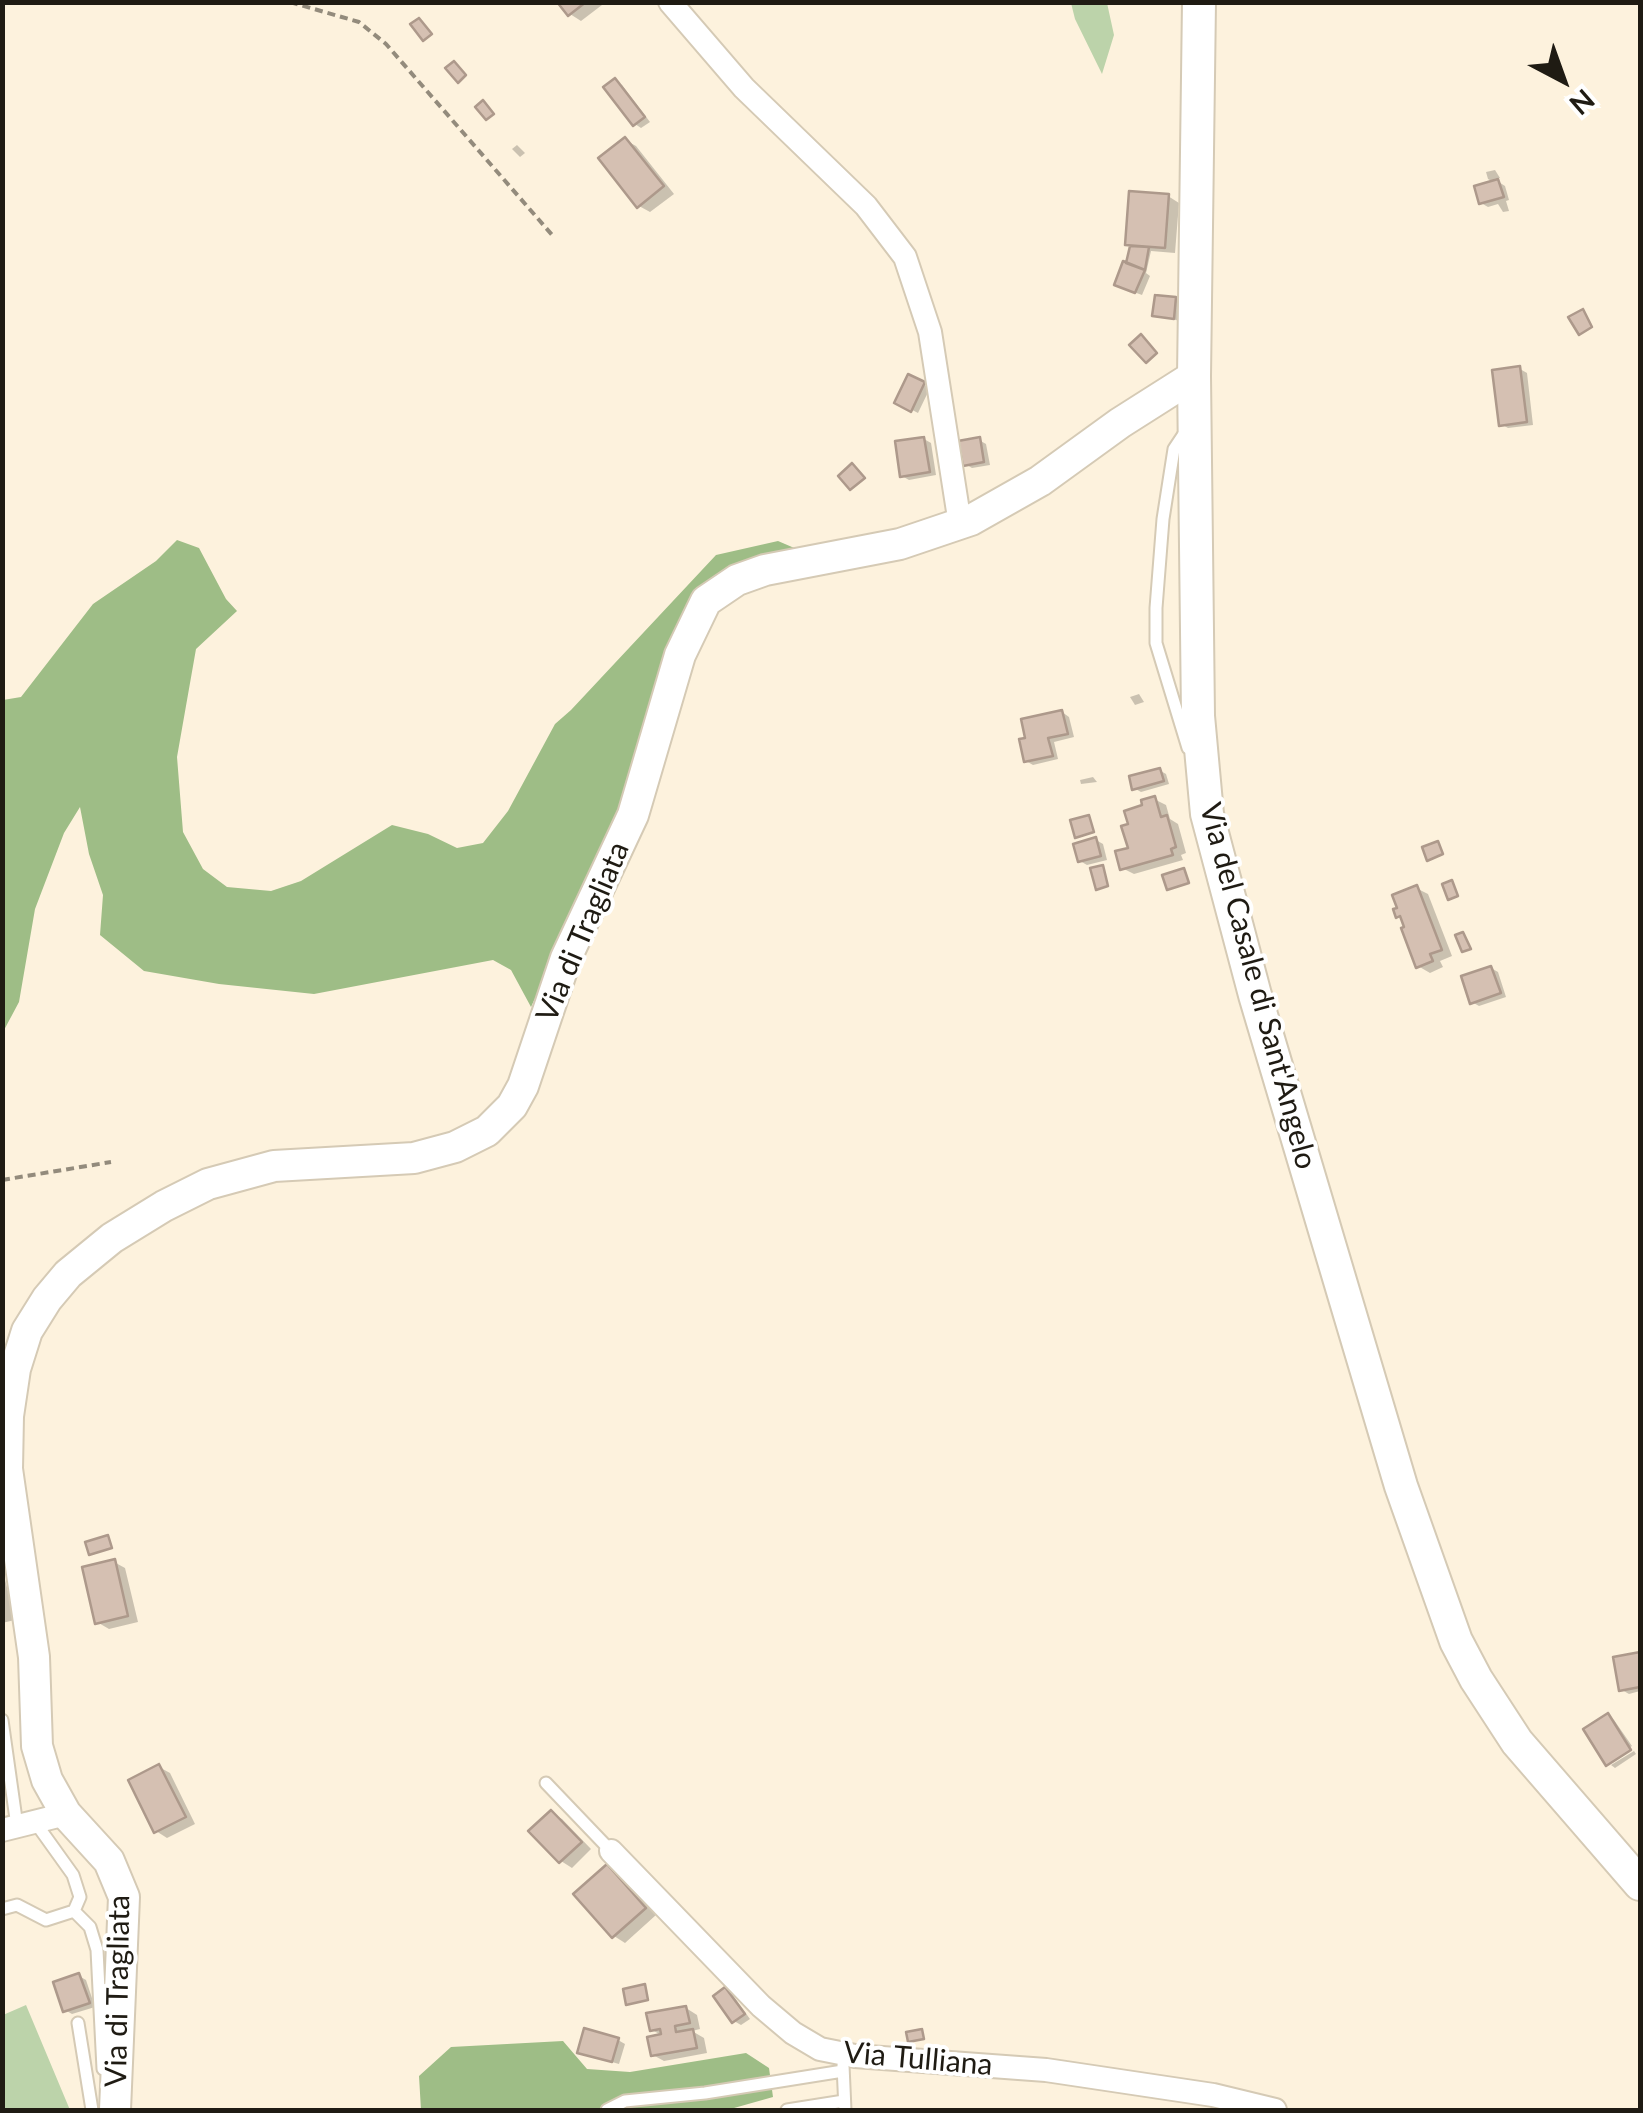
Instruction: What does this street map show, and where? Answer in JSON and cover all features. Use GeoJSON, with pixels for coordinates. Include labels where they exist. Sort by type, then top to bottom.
{"type":"FeatureCollection","features":[{"type":"Feature","properties":{"kind":"main road","name":"Via del Casale di Sant'Angelo"},"geometry":{"type":"LineString","coordinates":[[1199,2],[1194,427],[1199,730],[1208,814],[1255,995],[1402,1486],[1456,1641],[1476,1680],[1517,1742],[1640,1884]]}},
{"type":"Feature","properties":{"kind":"street"},"geometry":{"type":"LineString","coordinates":[[670,2],[736,80],[866,206],[904,258],[930,332],[960,524]]}},
{"type":"Feature","properties":{"kind":"street","name":"Via di Tragliata"},"geometry":{"type":"LineString","coordinates":[[115,2110],[124,1898],[110,1862],[66,1814],[46,1780],[37,1746],[34,1657],[6,1470],[15,1369],[27,1331],[46,1299],[68,1274],[112,1238],[208,1184],[250,1171],[295,1164],[414,1158],[466,1142],[495,1124],[512,1106],[523,1086],[566,958],[633,816],[680,655],[706,601],[738,580],[765,570],[900,544],[960,524],[1040,481],[1194,376]]}},
{"type":"Feature","properties":{"kind":"street"},"geometry":{"type":"LineString","coordinates":[[18,1826],[66,1814]]}},
{"type":"Feature","properties":{"kind":"street","name":"Via Tulliana"},"geometry":{"type":"LineString","coordinates":[[611,1851],[761,2006],[806,2042],[842,2063],[1046,2070],[1213,2095],[1276,2110]]}},
{"type":"Feature","properties":{"kind":"lane"},"geometry":{"type":"LineString","coordinates":[[2,1720],[18,1826],[74,1875],[80,1897],[74,1911],[46,1920],[17,1905],[2,1909]]}},
{"type":"Feature","properties":{"kind":"lane","name":"Via Tulliana"},"geometry":{"type":"LineString","coordinates":[[546,1783],[611,1851]]}},
{"type":"Feature","properties":{"kind":"lane"},"geometry":{"type":"LineString","coordinates":[[74,1911],[90,1927],[97,1950],[104,2100],[96,2110]]}},
{"type":"Feature","properties":{"kind":"lane"},"geometry":{"type":"LineString","coordinates":[[78,2023],[96,2110]]}},
{"type":"Feature","properties":{"kind":"lane"},"geometry":{"type":"LineString","coordinates":[[607,2110],[625,2101],[705,2093],[842,2063],[845,2106],[787,2110]]}},
{"type":"Feature","properties":{"kind":"path"},"geometry":{"type":"LineString","coordinates":[[290,2],[359,22],[386,44],[553,236]]}},
{"type":"Feature","properties":{"kind":"path"},"geometry":{"type":"LineString","coordinates":[[2,1180],[111,1162]]}},
{"type":"Feature","properties":{"kind":"green space"},"geometry":{"type":"Polygon","coordinates":[[[1071,3],[1107,3],[1114,35],[1102,74],[1075,19],[1071,3]]]}},
{"type":"Feature","properties":{"kind":"green space"},"geometry":{"type":"Polygon","coordinates":[[[177,540],[199,548],[226,599],[237,611],[196,649],[177,757],[183,832],[203,869],[227,887],[271,891],[301,881],[392,825],[428,834],[457,848],[483,843],[508,811],[555,724],[716,555],[778,541],[799,550],[733,573],[531,1007],[511,970],[493,960],[314,994],[144,971],[100,935],[103,895],[89,854],[80,807],[64,833],[35,909],[19,1002],[3,1032],[3,700],[21,697],[93,604],[156,561],[177,540]]]}},
{"type":"Feature","properties":{"kind":"green space"},"geometry":{"type":"Polygon","coordinates":[[[26,2005],[70,2110],[3,2110],[3,2015],[26,2005]]]}},
{"type":"Feature","properties":{"kind":"green space"},"geometry":{"type":"Polygon","coordinates":[[[563,2041],[587,2069],[630,2072],[746,2053],[769,2068],[773,2097],[727,2110],[421,2110],[419,2076],[451,2047],[563,2041]]]}},
{"type":"Feature","properties":{"kind":"building"},"geometry":{"type":"Polygon","coordinates":[[[557,2],[586,2],[568,16],[557,2]]]}},
{"type":"Feature","properties":{"kind":"building"},"geometry":{"type":"Polygon","coordinates":[[[419,18],[432,34],[423,41],[410,24],[419,18]]]}},
{"type":"Feature","properties":{"kind":"building"},"geometry":{"type":"Polygon","coordinates":[[[454,61],[466,75],[458,83],[445,68],[454,61]]]}},
{"type":"Feature","properties":{"kind":"building"},"geometry":{"type":"Polygon","coordinates":[[[615,78],[645,117],[633,126],[603,87],[615,78]]]}},
{"type":"Feature","properties":{"kind":"building"},"geometry":{"type":"Polygon","coordinates":[[[483,100],[494,114],[486,120],[475,107],[483,100]]]}},
{"type":"Feature","properties":{"kind":"building"},"geometry":{"type":"Polygon","coordinates":[[[625,137],[664,186],[637,208],[598,158],[625,137]]]}},
{"type":"Feature","properties":{"kind":"building"},"geometry":{"type":"Polygon","coordinates":[[[1498,179],[1504,197],[1479,204],[1474,186],[1498,179]]]}},
{"type":"Feature","properties":{"kind":"building"},"geometry":{"type":"Polygon","coordinates":[[[1129,191],[1169,194],[1165,248],[1125,245],[1129,191]]]}},
{"type":"Feature","properties":{"kind":"building"},"geometry":{"type":"Polygon","coordinates":[[[1130,246],[1149,247],[1145,270],[1126,263],[1130,246]]]}},
{"type":"Feature","properties":{"kind":"building"},"geometry":{"type":"Polygon","coordinates":[[[1123,261],[1145,270],[1135,293],[1114,285],[1123,261]]]}},
{"type":"Feature","properties":{"kind":"building"},"geometry":{"type":"Polygon","coordinates":[[[1155,295],[1176,297],[1174,319],[1152,316],[1155,295]]]}},
{"type":"Feature","properties":{"kind":"building"},"geometry":{"type":"Polygon","coordinates":[[[1583,309],[1592,327],[1579,335],[1568,317],[1583,309]]]}},
{"type":"Feature","properties":{"kind":"building"},"geometry":{"type":"Polygon","coordinates":[[[1141,334],[1157,353],[1146,363],[1129,345],[1141,334]]]}},
{"type":"Feature","properties":{"kind":"building"},"geometry":{"type":"Polygon","coordinates":[[[1520,366],[1527,422],[1499,426],[1492,370],[1520,366]]]}},
{"type":"Feature","properties":{"kind":"building"},"geometry":{"type":"Polygon","coordinates":[[[908,374],[925,382],[911,412],[894,403],[908,374]]]}},
{"type":"Feature","properties":{"kind":"building"},"geometry":{"type":"Polygon","coordinates":[[[924,437],[930,472],[900,477],[895,441],[924,437]]]}},
{"type":"Feature","properties":{"kind":"building"},"geometry":{"type":"Polygon","coordinates":[[[980,437],[984,462],[963,466],[958,441],[980,437]]]}},
{"type":"Feature","properties":{"kind":"building"},"geometry":{"type":"Polygon","coordinates":[[[852,463],[865,478],[850,490],[838,476],[852,463]]]}},
{"type":"Feature","properties":{"kind":"building"},"geometry":{"type":"Polygon","coordinates":[[[1062,710],[1068,734],[1048,738],[1053,756],[1024,762],[1019,739],[1025,738],[1021,719],[1062,710]]]}},
{"type":"Feature","properties":{"kind":"building"},"geometry":{"type":"Polygon","coordinates":[[[1160,768],[1164,781],[1132,790],[1129,776],[1160,768]]]}},
{"type":"Feature","properties":{"kind":"building"},"geometry":{"type":"Polygon","coordinates":[[[1155,796],[1161,817],[1167,815],[1176,847],[1171,849],[1173,855],[1120,870],[1115,851],[1128,848],[1121,826],[1128,824],[1124,811],[1155,796]]]}},
{"type":"Feature","properties":{"kind":"building"},"geometry":{"type":"Polygon","coordinates":[[[1089,815],[1094,832],[1075,838],[1070,820],[1089,815]]]}},
{"type":"Feature","properties":{"kind":"building"},"geometry":{"type":"Polygon","coordinates":[[[1096,837],[1101,856],[1078,862],[1073,844],[1096,837]]]}},
{"type":"Feature","properties":{"kind":"building"},"geometry":{"type":"Polygon","coordinates":[[[1438,841],[1443,854],[1427,861],[1422,847],[1438,841]]]}},
{"type":"Feature","properties":{"kind":"building"},"geometry":{"type":"Polygon","coordinates":[[[1103,865],[1108,886],[1096,890],[1090,868],[1103,865]]]}},
{"type":"Feature","properties":{"kind":"building"},"geometry":{"type":"Polygon","coordinates":[[[1184,868],[1189,883],[1167,890],[1162,875],[1184,868]]]}},
{"type":"Feature","properties":{"kind":"building"},"geometry":{"type":"Polygon","coordinates":[[[1452,880],[1458,896],[1448,900],[1442,884],[1452,880]]]}},
{"type":"Feature","properties":{"kind":"building"},"geometry":{"type":"Polygon","coordinates":[[[1417,885],[1442,950],[1430,954],[1433,961],[1416,968],[1400,916],[1396,918],[1393,909],[1397,908],[1392,895],[1417,885]]]}},
{"type":"Feature","properties":{"kind":"building"},"geometry":{"type":"Polygon","coordinates":[[[1463,932],[1471,949],[1462,952],[1455,935],[1463,932]]]}},
{"type":"Feature","properties":{"kind":"building"},"geometry":{"type":"Polygon","coordinates":[[[1491,966],[1501,993],[1470,1004],[1461,976],[1491,966]]]}},
{"type":"Feature","properties":{"kind":"building"},"geometry":{"type":"Polygon","coordinates":[[[108,1535],[112,1548],[89,1555],[85,1542],[108,1535]]]}},
{"type":"Feature","properties":{"kind":"building"},"geometry":{"type":"Polygon","coordinates":[[[115,1559],[128,1616],[95,1624],[82,1567],[115,1559]]]}},
{"type":"Feature","properties":{"kind":"building"},"geometry":{"type":"Polygon","coordinates":[[[1640,1652],[1640,1687],[1619,1691],[1613,1657],[1640,1652]]]}},
{"type":"Feature","properties":{"kind":"building"},"geometry":{"type":"Polygon","coordinates":[[[1608,1713],[1631,1750],[1606,1766],[1583,1729],[1608,1713]]]}},
{"type":"Feature","properties":{"kind":"building"},"geometry":{"type":"Polygon","coordinates":[[[159,1764],[186,1817],[154,1833],[128,1780],[159,1764]]]}},
{"type":"Feature","properties":{"kind":"building"},"geometry":{"type":"Polygon","coordinates":[[[551,1810],[582,1842],[559,1863],[528,1831],[551,1810]]]}},
{"type":"Feature","properties":{"kind":"building"},"geometry":{"type":"Polygon","coordinates":[[[607,1864],[646,1908],[612,1938],[573,1894],[607,1864]]]}},
{"type":"Feature","properties":{"kind":"building"},"geometry":{"type":"Polygon","coordinates":[[[79,1973],[90,2003],[63,2012],[53,1982],[79,1973]]]}},
{"type":"Feature","properties":{"kind":"building"},"geometry":{"type":"Polygon","coordinates":[[[645,1984],[648,2000],[626,2005],[623,1989],[645,1984]]]}},
{"type":"Feature","properties":{"kind":"building"},"geometry":{"type":"Polygon","coordinates":[[[725,1987],[745,2014],[732,2023],[713,1996],[725,1987]]]}},
{"type":"Feature","properties":{"kind":"building"},"geometry":{"type":"Polygon","coordinates":[[[686,2006],[690,2023],[675,2026],[676,2032],[693,2029],[697,2048],[651,2056],[647,2037],[661,2034],[660,2029],[650,2031],[646,2013],[686,2006]]]}},
{"type":"Feature","properties":{"kind":"building"},"geometry":{"type":"Polygon","coordinates":[[[584,2028],[619,2038],[612,2062],[577,2053],[584,2028]]]}},
{"type":"Feature","properties":{"kind":"building"},"geometry":{"type":"Polygon","coordinates":[[[922,2029],[924,2039],[908,2042],[906,2032],[922,2029]]]}}]}
